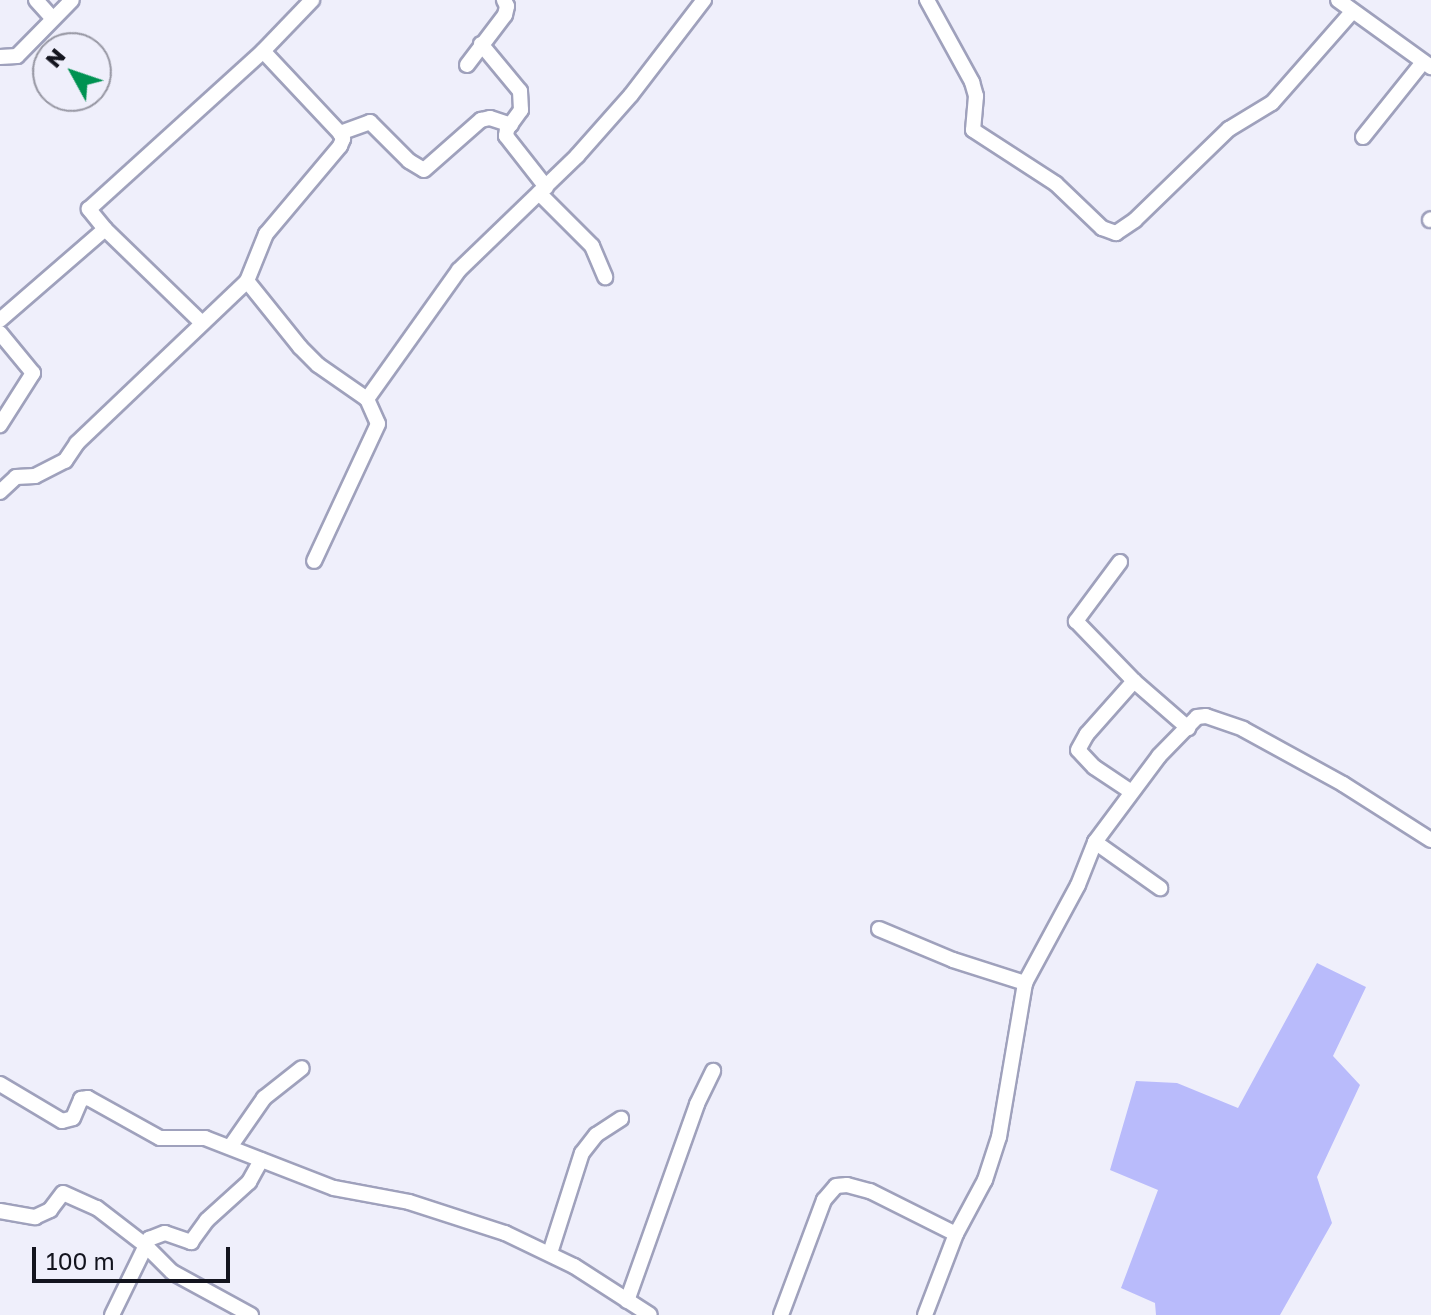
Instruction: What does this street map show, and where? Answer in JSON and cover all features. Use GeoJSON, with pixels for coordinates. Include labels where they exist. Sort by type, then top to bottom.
{"type":"FeatureCollection","features":[{"type":"Feature","properties":{"kind":"street"},"geometry":{"type":"LineString","coordinates":[[36,0],[53,19]]}},
{"type":"Feature","properties":{"kind":"street"},"geometry":{"type":"LineString","coordinates":[[0,57],[17,56],[72,0]]}},
{"type":"Feature","properties":{"kind":"street"},"geometry":{"type":"LineString","coordinates":[[202,323],[105,229],[89,209],[263,51],[312,0]]}},
{"type":"Feature","properties":{"kind":"street"},"geometry":{"type":"LineString","coordinates":[[467,65],[505,15],[504,0]]}},
{"type":"Feature","properties":{"kind":"street"},"geometry":{"type":"LineString","coordinates":[[367,399],[394,355],[459,270],[542,190],[631,95],[704,0]]}},
{"type":"Feature","properties":{"kind":"street"},"geometry":{"type":"LineString","coordinates":[[927,0],[972,82],[976,96],[973,130],[1056,184],[1102,228],[1116,233],[1135,220],[1229,129],[1272,103],[1352,12]]}},
{"type":"Feature","properties":{"kind":"street"},"geometry":{"type":"LineString","coordinates":[[1338,0],[1427,65],[1363,137]]}},
{"type":"Feature","properties":{"kind":"street"},"geometry":{"type":"LineString","coordinates":[[481,44],[520,91],[522,104],[506,132],[508,140],[542,190],[592,246],[605,277]]}},
{"type":"Feature","properties":{"kind":"street"},"geometry":{"type":"LineString","coordinates":[[0,492],[16,477],[35,476],[65,461],[77,443],[247,281],[266,234],[340,146],[343,139],[340,133],[263,51]]}},
{"type":"Feature","properties":{"kind":"street"},"geometry":{"type":"LineString","coordinates":[[340,133],[370,122],[409,161],[424,170],[481,120],[490,118],[511,125]]}},
{"type":"Feature","properties":{"kind":"street"},"geometry":{"type":"LineString","coordinates":[[0,320],[105,229]]}},
{"type":"Feature","properties":{"kind":"street"},"geometry":{"type":"LineString","coordinates":[[247,281],[300,347],[318,365],[367,399],[373,408],[376,432],[314,561]]}},
{"type":"Feature","properties":{"kind":"street"},"geometry":{"type":"LineString","coordinates":[[0,333],[33,373],[0,425]]}},
{"type":"Feature","properties":{"kind":"street"},"geometry":{"type":"LineString","coordinates":[[1120,562],[1076,621],[1134,681],[1188,728]]}},
{"type":"Feature","properties":{"kind":"street"},"geometry":{"type":"LineString","coordinates":[[1130,791],[1094,767],[1078,750],[1087,734],[1134,681]]}},
{"type":"Feature","properties":{"kind":"street"},"geometry":{"type":"LineString","coordinates":[[925,1315],[956,1234],[985,1180],[999,1137],[1025,983],[1078,885],[1095,842],[1130,791],[1197,717],[1206,716],[1243,729],[1343,784],[1431,840]]}},
{"type":"Feature","properties":{"kind":"street"},"geometry":{"type":"LineString","coordinates":[[1095,842],[1160,888]]}},
{"type":"Feature","properties":{"kind":"street"},"geometry":{"type":"LineString","coordinates":[[879,929],[953,960],[1025,983]]}},
{"type":"Feature","properties":{"kind":"street"},"geometry":{"type":"LineString","coordinates":[[230,1147],[264,1098],[302,1068]]}},
{"type":"Feature","properties":{"kind":"street"},"geometry":{"type":"LineString","coordinates":[[627,1301],[697,1104],[713,1071]]}},
{"type":"Feature","properties":{"kind":"street"},"geometry":{"type":"LineString","coordinates":[[0,1084],[62,1121],[73,1118],[81,1099],[88,1098],[160,1138],[197,1137],[334,1188],[409,1202],[505,1233],[550,1253],[650,1315]]}},
{"type":"Feature","properties":{"kind":"street"},"geometry":{"type":"LineString","coordinates":[[550,1253],[582,1153],[596,1135],[621,1119]]}},
{"type":"Feature","properties":{"kind":"street"},"geometry":{"type":"LineString","coordinates":[[112,1315],[145,1245],[154,1234],[165,1233],[191,1242],[207,1220],[249,1182],[261,1160]]}},
{"type":"Feature","properties":{"kind":"street"},"geometry":{"type":"LineString","coordinates":[[781,1315],[824,1200],[836,1186],[847,1185],[870,1191],[956,1234]]}},
{"type":"Feature","properties":{"kind":"street"},"geometry":{"type":"LineString","coordinates":[[0,1211],[35,1217],[50,1210],[63,1193],[97,1208],[145,1245],[172,1272],[251,1315]]}},
{"type":"Feature","properties":{"kind":"shaded area"},"geometry":{"type":"Polygon","coordinates":[[[1317,963],[1366,987],[1333,1056],[1360,1085],[1317,1177],[1332,1223],[1280,1315],[1156,1315],[1155,1303],[1121,1288],[1158,1190],[1110,1170],[1136,1081],[1177,1083],[1238,1108],[1317,963]]]}}]}
